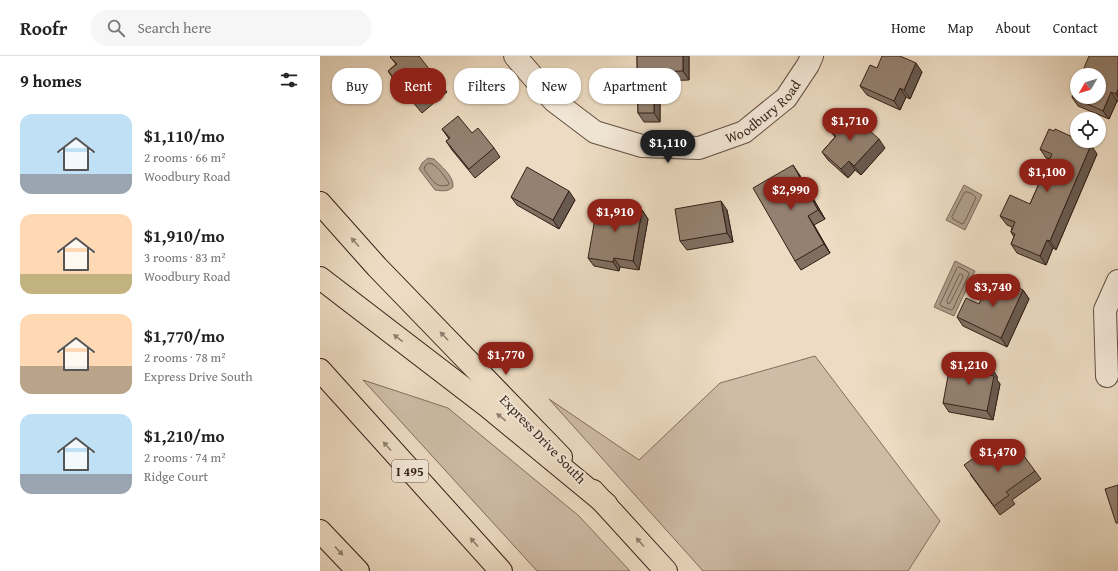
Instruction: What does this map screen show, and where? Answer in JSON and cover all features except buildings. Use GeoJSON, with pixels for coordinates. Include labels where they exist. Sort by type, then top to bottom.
{"type":"FeatureCollection","features":[{"type":"Feature","properties":{"kind":"main road","name":"Express Drive South"},"geometry":{"type":"LineString","coordinates":[[320,203],[377,267],[606,504],[666,571]]}},
{"type":"Feature","properties":{"kind":"main road"},"geometry":{"type":"LineString","coordinates":[[320,278],[487,406],[606,504]]}},
{"type":"Feature","properties":{"kind":"main road","name":"I 495"},"geometry":{"type":"LineString","coordinates":[[320,370],[501,571]]}},
{"type":"Feature","properties":{"kind":"main road"},"geometry":{"type":"LineString","coordinates":[[320,531],[358,571]]}},
{"type":"Feature","properties":{"kind":"street","name":"Woodbury Road"},"geometry":{"type":"LineString","coordinates":[[515,56],[554,101],[595,132],[642,146],[699,148],[744,132],[780,103],[786,98],[808,65],[812,56]]}},
{"type":"Feature","properties":{"kind":"street"},"geometry":{"type":"LineString","coordinates":[[1107,376],[1105,310],[1118,281]]}},
{"type":"Feature","properties":{"kind":"shaded area"},"geometry":{"type":"Polygon","coordinates":[[[815,356],[940,521],[908,571],[703,571],[549,399],[639,460],[720,383],[815,356]]]}},
{"type":"Feature","properties":{"kind":"shaded area"},"geometry":{"type":"Polygon","coordinates":[[[363,380],[448,408],[579,516],[630,571],[537,571],[363,380]]]}},
{"type":"Feature","properties":{"kind":"water"},"geometry":{"type":"Polygon","coordinates":[[[428,158],[434,159],[449,175],[453,183],[453,187],[451,189],[445,191],[435,190],[419,169],[422,163],[428,158]]]}},
{"type":"Feature","properties":{"kind":"water"},"geometry":{"type":"Polygon","coordinates":[[[964,185],[982,195],[965,230],[946,220],[964,185]]]}},
{"type":"Feature","properties":{"kind":"water"},"geometry":{"type":"Polygon","coordinates":[[[955,261],[975,271],[954,316],[934,307],[955,261]]]}}]}
